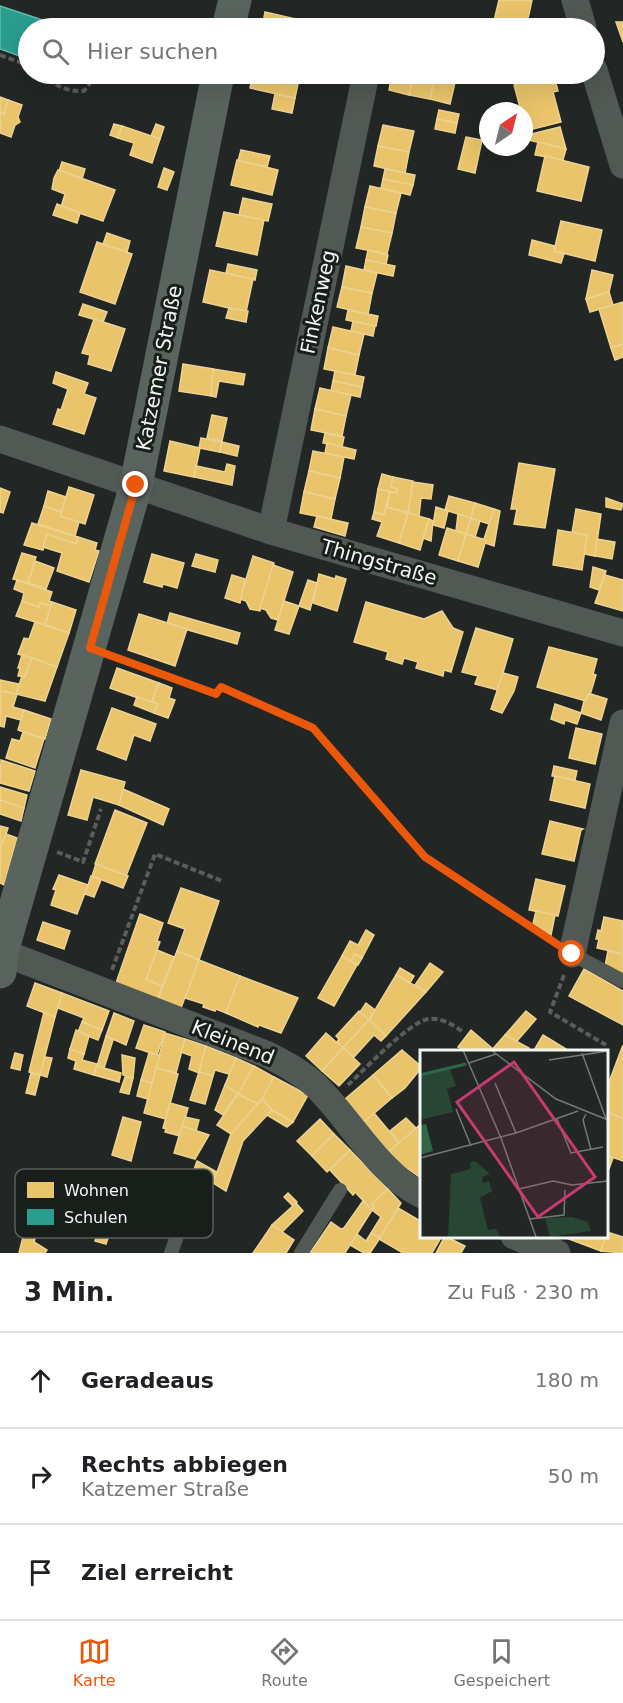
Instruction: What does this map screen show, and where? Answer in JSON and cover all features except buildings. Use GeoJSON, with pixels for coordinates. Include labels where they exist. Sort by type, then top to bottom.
{"type":"FeatureCollection","features":[{"type":"Feature","properties":{"kind":"street"},"geometry":{"type":"LineString","coordinates":[[230,18],[235,0]]}},
{"type":"Feature","properties":{"kind":"street"},"geometry":{"type":"LineString","coordinates":[[575,0],[580,18]]}},
{"type":"Feature","properties":{"kind":"street","name":"Katzemer Straße"},"geometry":{"type":"LineString","coordinates":[[1,962],[136,485],[216,84]]}},
{"type":"Feature","properties":{"kind":"street","name":"Finkenweg"},"geometry":{"type":"LineString","coordinates":[[271,531],[364,84]]}},
{"type":"Feature","properties":{"kind":"street"},"geometry":{"type":"LineString","coordinates":[[598,84],[623,165]]}},
{"type":"Feature","properties":{"kind":"street","name":"Thingstraße"},"geometry":{"type":"LineString","coordinates":[[0,439],[271,531],[623,633]]}},
{"type":"Feature","properties":{"kind":"street"},"geometry":{"type":"LineString","coordinates":[[572,954],[623,723]]}},
{"type":"Feature","properties":{"kind":"street","name":"Kleinend"},"geometry":{"type":"LineString","coordinates":[[1,962],[104,991],[266,1054],[292,1067],[316,1086],[386,1167],[410,1190],[420,1194]]}},
{"type":"Feature","properties":{"kind":"street"},"geometry":{"type":"LineString","coordinates":[[518,1238],[556,1253]]}},
{"type":"Feature","properties":{"kind":"lane"},"geometry":{"type":"LineString","coordinates":[[572,954],[623,981]]}},
{"type":"Feature","properties":{"kind":"lane"},"geometry":{"type":"LineString","coordinates":[[301,1253],[340,1191]]}},
{"type":"Feature","properties":{"kind":"lane"},"geometry":{"type":"LineString","coordinates":[[171,1253],[176,1238]]}},
{"type":"Feature","properties":{"kind":"path"},"geometry":{"type":"LineString","coordinates":[[0,55],[18,61]]}},
{"type":"Feature","properties":{"kind":"path"},"geometry":{"type":"LineString","coordinates":[[54,84],[71,92],[84,91],[89,84]]}},
{"type":"Feature","properties":{"kind":"path"},"geometry":{"type":"LineString","coordinates":[[90,648],[216,694],[221,687],[313,728],[425,857],[572,954],[550,1012],[606,1045]]}},
{"type":"Feature","properties":{"kind":"path"},"geometry":{"type":"LineString","coordinates":[[34,844],[83,862],[101,809]]}},
{"type":"Feature","properties":{"kind":"path"},"geometry":{"type":"LineString","coordinates":[[104,991],[155,855],[222,881]]}},
{"type":"Feature","properties":{"kind":"path"},"geometry":{"type":"LineString","coordinates":[[329,1101],[409,1029],[428,1019],[453,1025],[463,1032]]}},
{"type":"Feature","properties":{"kind":"route"},"geometry":{"type":"LineString","coordinates":[[136,485],[90,648],[216,694],[221,687],[313,728],[425,857],[572,954]]}}]}
